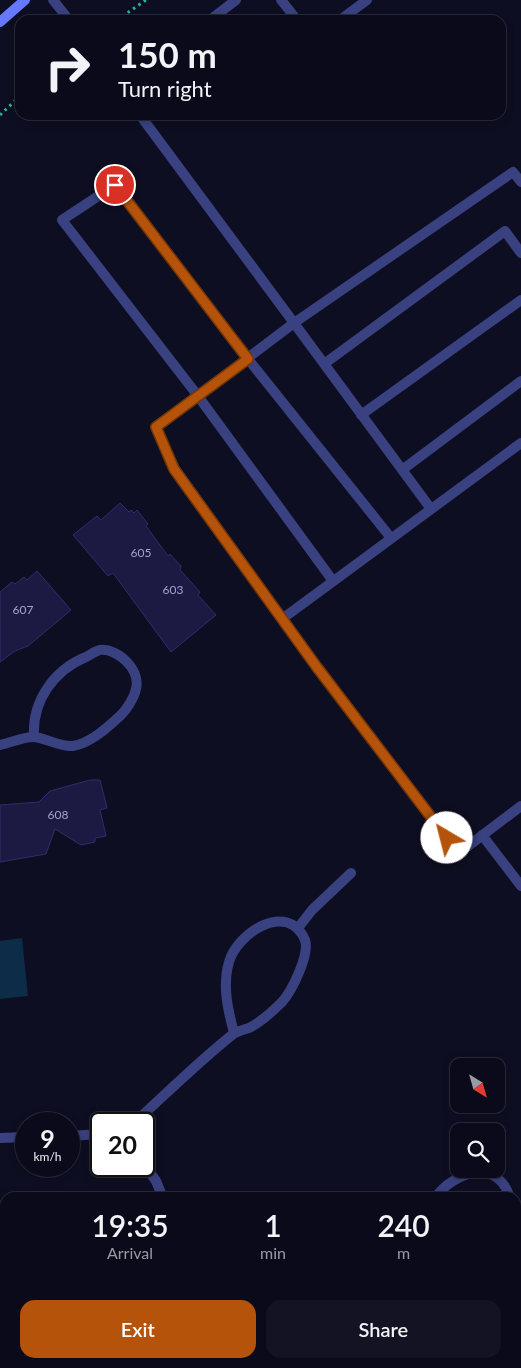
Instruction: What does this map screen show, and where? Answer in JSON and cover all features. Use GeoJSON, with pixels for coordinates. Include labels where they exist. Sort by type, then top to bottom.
{"type":"FeatureCollection","features":[{"type":"Feature","properties":{"kind":"main road"},"geometry":{"type":"LineString","coordinates":[[0,22],[25,0]]}},
{"type":"Feature","properties":{"kind":"street"},"geometry":{"type":"LineString","coordinates":[[53,0],[65,15]]}},
{"type":"Feature","properties":{"kind":"street"},"geometry":{"type":"LineString","coordinates":[[216,15],[236,0]]}},
{"type":"Feature","properties":{"kind":"street"},"geometry":{"type":"LineString","coordinates":[[281,0],[293,15]]}},
{"type":"Feature","properties":{"kind":"street"},"geometry":{"type":"LineString","coordinates":[[347,15],[367,0]]}},
{"type":"Feature","properties":{"kind":"street"},"geometry":{"type":"LineString","coordinates":[[144,120],[431,509]]}},
{"type":"Feature","properties":{"kind":"street"},"geometry":{"type":"LineString","coordinates":[[521,182],[513,172],[294,323],[156,427],[174,469],[282,619],[459,853],[521,806]]}},
{"type":"Feature","properties":{"kind":"street"},"geometry":{"type":"LineString","coordinates":[[333,582],[198,396],[62,220],[115,185],[248,359],[392,538]]}},
{"type":"Feature","properties":{"kind":"street"},"geometry":{"type":"LineString","coordinates":[[324,364],[505,231],[521,253]]}},
{"type":"Feature","properties":{"kind":"street"},"geometry":{"type":"LineString","coordinates":[[361,415],[521,300]]}},
{"type":"Feature","properties":{"kind":"street"},"geometry":{"type":"LineString","coordinates":[[402,470],[521,381]]}},
{"type":"Feature","properties":{"kind":"street"},"geometry":{"type":"LineString","coordinates":[[282,619],[521,443]]}},
{"type":"Feature","properties":{"kind":"street"},"geometry":{"type":"LineString","coordinates":[[0,745],[34,736],[50,743],[74,746],[102,732],[126,710],[137,688],[133,670],[118,654],[100,650],[71,663],[48,686],[36,707],[33,722],[34,736]]}},
{"type":"Feature","properties":{"kind":"street"},"geometry":{"type":"LineString","coordinates":[[482,836],[521,886]]}},
{"type":"Feature","properties":{"kind":"street"},"geometry":{"type":"LineString","coordinates":[[298,928],[312,910],[351,873]]}},
{"type":"Feature","properties":{"kind":"street"},"geometry":{"type":"LineString","coordinates":[[146,1112],[234,1033],[261,1021],[283,1000],[298,976],[304,956],[306,941],[298,928],[280,921],[258,925],[241,941],[233,954],[229,961],[226,982],[227,1003],[234,1033]]}},
{"type":"Feature","properties":{"kind":"street"},"geometry":{"type":"LineString","coordinates":[[0,1138],[15,1137]]}},
{"type":"Feature","properties":{"kind":"street"},"geometry":{"type":"LineString","coordinates":[[441,1192],[456,1178],[473,1172],[494,1175],[506,1185],[508,1192]]}},
{"type":"Feature","properties":{"kind":"street"},"geometry":{"type":"LineString","coordinates":[[153,1177],[161,1192]]}},
{"type":"Feature","properties":{"kind":"path"},"geometry":{"type":"LineString","coordinates":[[124,15],[146,0]]}},
{"type":"Feature","properties":{"kind":"path"},"geometry":{"type":"LineString","coordinates":[[0,115],[15,101]]}},
{"type":"Feature","properties":{"kind":"water"},"geometry":{"type":"Polygon","coordinates":[[[22,938],[28,996],[0,999],[0,941],[22,938]]]}},
{"type":"Feature","properties":{"kind":"building"},"geometry":{"type":"Polygon","coordinates":[[[120,503],[129,512],[131,510],[134,513],[137,510],[168,556],[170,554],[181,566],[180,570],[200,592],[198,595],[216,615],[171,652],[113,573],[108,576],[73,535],[97,516],[101,520],[120,503]]]}},
{"type":"Feature","properties":{"kind":"building"},"geometry":{"type":"Polygon","coordinates":[[[37,571],[71,610],[28,646],[15,651],[0,662],[0,592],[12,582],[15,584],[24,577],[27,580],[37,571]]]}},
{"type":"Feature","properties":{"kind":"building"},"geometry":{"type":"Polygon","coordinates":[[[90,780],[100,780],[107,808],[100,810],[106,836],[95,838],[95,842],[81,845],[55,829],[46,854],[0,862],[0,805],[39,802],[50,791],[90,780]]]}},
{"type":"Feature","properties":{"kind":"route"},"geometry":{"type":"LineString","coordinates":[[115,185],[248,359],[156,427],[174,469],[316,666],[447,838]]}}]}
